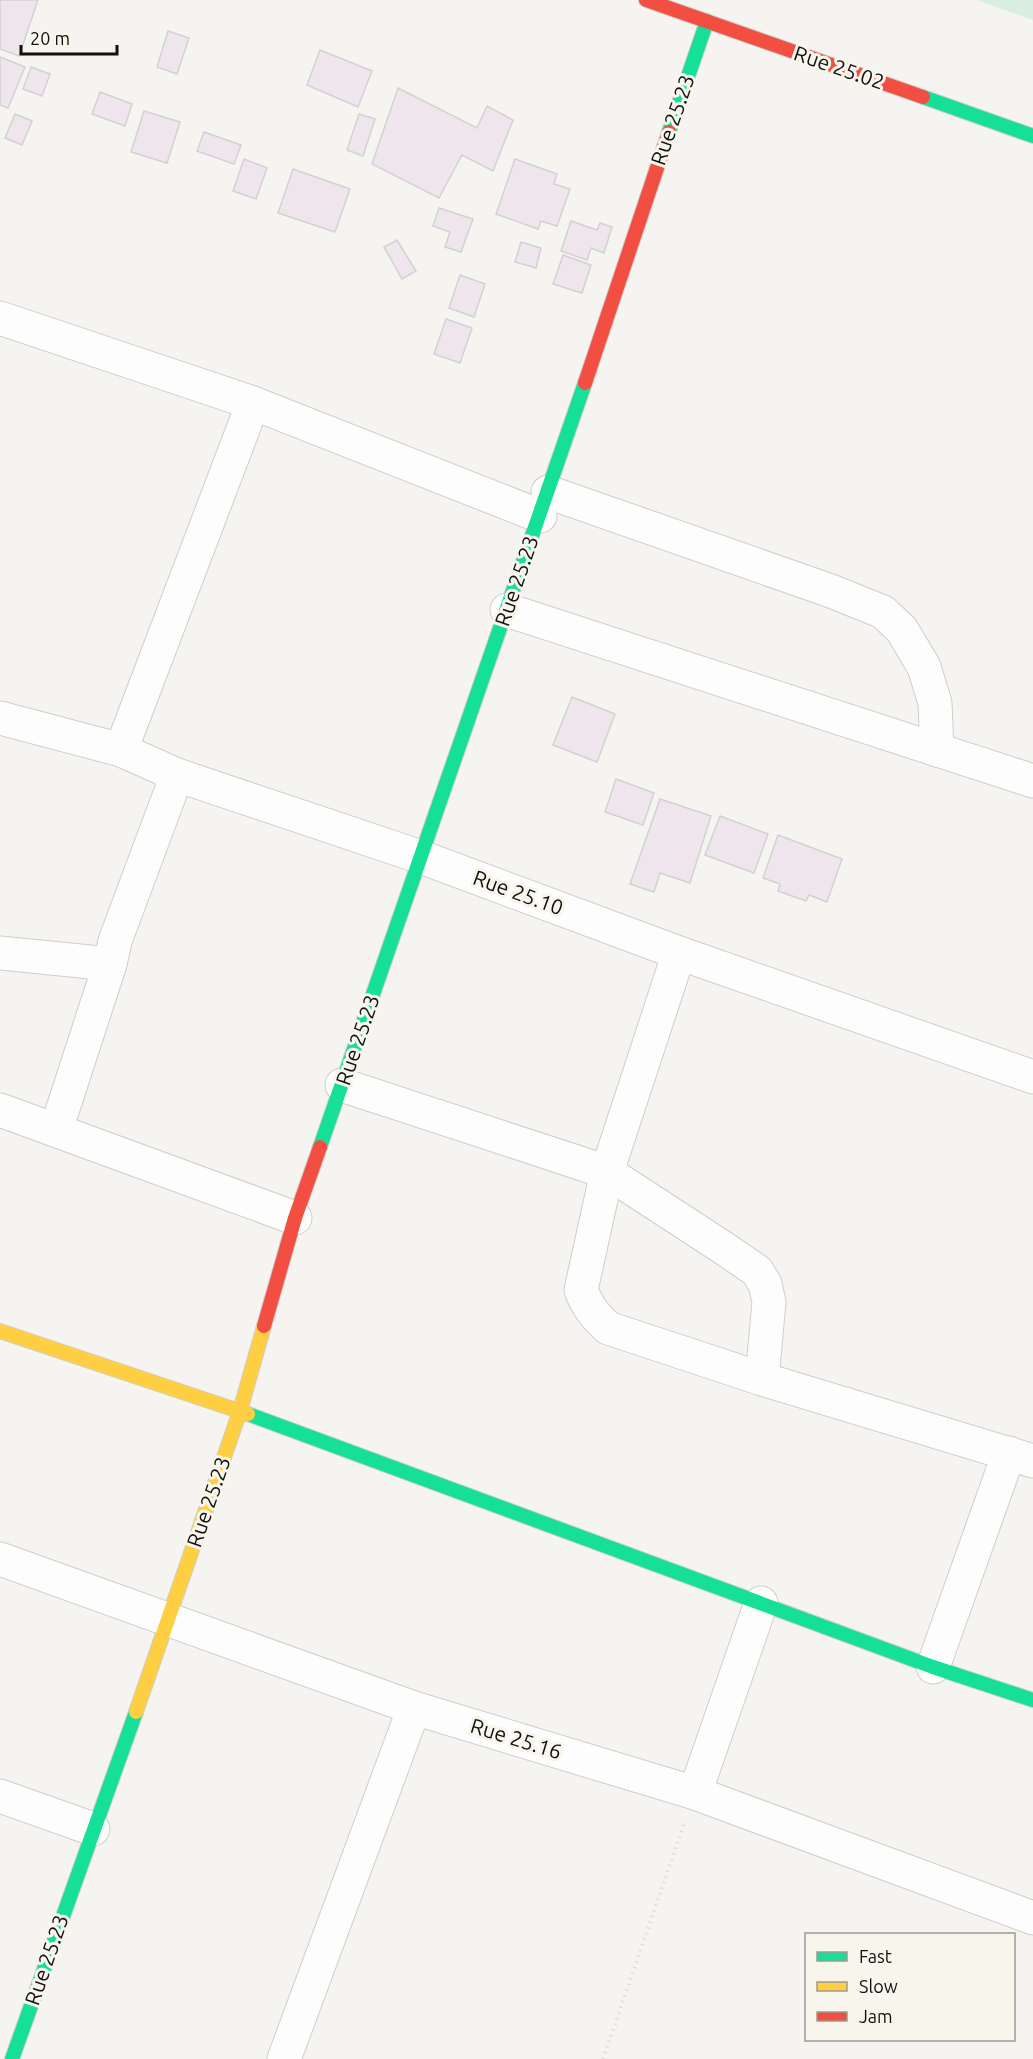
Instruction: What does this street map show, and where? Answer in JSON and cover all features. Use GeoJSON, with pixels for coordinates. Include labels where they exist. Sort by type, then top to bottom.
{"type":"FeatureCollection","features":[{"type":"Feature","properties":{"kind":"street","name":"Rue 25.02"},"geometry":{"type":"LineString","coordinates":[[646,0],[1033,136]]}},
{"type":"Feature","properties":{"kind":"street","name":"Rue 25.23"},"geometry":{"type":"LineString","coordinates":[[12,2059],[169,1621],[240,1411],[295,1218],[544,504],[707,21]]}},
{"type":"Feature","properties":{"kind":"street"},"geometry":{"type":"LineString","coordinates":[[0,318],[544,504],[842,595],[883,612],[902,630],[924,667],[935,703],[937,750]]}},
{"type":"Feature","properties":{"kind":"street"},"geometry":{"type":"LineString","coordinates":[[121,750],[254,403]]}},
{"type":"Feature","properties":{"kind":"street"},"geometry":{"type":"LineString","coordinates":[[507,609],[1033,781]]}},
{"type":"Feature","properties":{"kind":"street","name":"Rue 25.10"},"geometry":{"type":"LineString","coordinates":[[0,718],[121,750],[177,776],[421,857],[679,953],[1033,1077]]}},
{"type":"Feature","properties":{"kind":"street"},"geometry":{"type":"LineString","coordinates":[[56,1130],[110,964],[115,941],[143,860],[177,776]]}},
{"type":"Feature","properties":{"kind":"street"},"geometry":{"type":"LineString","coordinates":[[0,953],[110,964]]}},
{"type":"Feature","properties":{"kind":"street"},"geometry":{"type":"LineString","coordinates":[[679,953],[607,1172],[581,1290],[594,1315],[608,1328],[762,1379],[1026,1456],[933,1667]]}},
{"type":"Feature","properties":{"kind":"street"},"geometry":{"type":"LineString","coordinates":[[342,1085],[607,1172],[757,1271],[765,1284],[769,1302],[762,1379]]}},
{"type":"Feature","properties":{"kind":"street"},"geometry":{"type":"LineString","coordinates":[[0,1110],[295,1218]]}},
{"type":"Feature","properties":{"kind":"street"},"geometry":{"type":"LineString","coordinates":[[0,1331],[240,1411],[933,1667],[1033,1700]]}},
{"type":"Feature","properties":{"kind":"street","name":"Rue 25.16"},"geometry":{"type":"LineString","coordinates":[[0,1559],[414,1708],[695,1793],[1033,1918]]}},
{"type":"Feature","properties":{"kind":"street"},"geometry":{"type":"LineString","coordinates":[[695,1793],[761,1603]]}},
{"type":"Feature","properties":{"kind":"street"},"geometry":{"type":"LineString","coordinates":[[284,2059],[414,1708]]}},
{"type":"Feature","properties":{"kind":"street"},"geometry":{"type":"LineString","coordinates":[[0,1796],[93,1829]]}},
{"type":"Feature","properties":{"kind":"path"},"geometry":{"type":"LineString","coordinates":[[603,2059],[695,1793]]}},
{"type":"Feature","properties":{"kind":"green space"},"geometry":{"type":"Polygon","coordinates":[[[976,0],[1033,0],[1033,20],[976,0]]]}},
{"type":"Feature","properties":{"kind":"building"},"geometry":{"type":"Polygon","coordinates":[[[0,0],[38,0],[19,56],[0,49],[0,0]]]}},
{"type":"Feature","properties":{"kind":"building"},"geometry":{"type":"Polygon","coordinates":[[[168,31],[189,38],[177,74],[157,67],[168,31]]]}},
{"type":"Feature","properties":{"kind":"building"},"geometry":{"type":"Polygon","coordinates":[[[320,50],[372,71],[358,107],[307,85],[320,50]]]}},
{"type":"Feature","properties":{"kind":"building"},"geometry":{"type":"Polygon","coordinates":[[[0,57],[25,67],[8,108],[0,105],[0,57]]]}},
{"type":"Feature","properties":{"kind":"building"},"geometry":{"type":"Polygon","coordinates":[[[31,67],[50,74],[42,96],[23,89],[31,67]]]}},
{"type":"Feature","properties":{"kind":"building"},"geometry":{"type":"Polygon","coordinates":[[[398,88],[477,128],[487,106],[513,120],[493,171],[462,155],[439,198],[372,164],[398,88]]]}},
{"type":"Feature","properties":{"kind":"building"},"geometry":{"type":"Polygon","coordinates":[[[100,92],[132,104],[125,126],[92,114],[100,92]]]}},
{"type":"Feature","properties":{"kind":"building"},"geometry":{"type":"Polygon","coordinates":[[[144,111],[180,122],[167,163],[131,152],[144,111]]]}},
{"type":"Feature","properties":{"kind":"building"},"geometry":{"type":"Polygon","coordinates":[[[15,114],[32,121],[22,145],[5,138],[15,114]]]}},
{"type":"Feature","properties":{"kind":"building"},"geometry":{"type":"Polygon","coordinates":[[[359,114],[375,119],[363,156],[347,150],[359,114]]]}},
{"type":"Feature","properties":{"kind":"building"},"geometry":{"type":"Polygon","coordinates":[[[204,132],[241,145],[234,164],[197,151],[204,132]]]}},
{"type":"Feature","properties":{"kind":"building"},"geometry":{"type":"Polygon","coordinates":[[[244,159],[267,168],[256,199],[233,191],[244,159]]]}},
{"type":"Feature","properties":{"kind":"building"},"geometry":{"type":"Polygon","coordinates":[[[515,159],[557,174],[554,184],[570,189],[557,226],[541,221],[538,229],[496,214],[515,159]]]}},
{"type":"Feature","properties":{"kind":"building"},"geometry":{"type":"Polygon","coordinates":[[[293,169],[350,189],[335,232],[278,213],[293,169]]]}},
{"type":"Feature","properties":{"kind":"building"},"geometry":{"type":"Polygon","coordinates":[[[439,208],[473,219],[461,252],[445,247],[450,232],[433,226],[439,208]]]}},
{"type":"Feature","properties":{"kind":"building"},"geometry":{"type":"Polygon","coordinates":[[[571,221],[597,230],[600,223],[612,227],[604,253],[591,248],[587,260],[561,251],[571,221]]]}},
{"type":"Feature","properties":{"kind":"building"},"geometry":{"type":"Polygon","coordinates":[[[397,240],[416,271],[402,279],[384,247],[397,240]]]}},
{"type":"Feature","properties":{"kind":"building"},"geometry":{"type":"Polygon","coordinates":[[[521,242],[541,248],[536,268],[515,262],[521,242]]]}},
{"type":"Feature","properties":{"kind":"building"},"geometry":{"type":"Polygon","coordinates":[[[563,255],[591,265],[582,293],[553,284],[563,255]]]}},
{"type":"Feature","properties":{"kind":"building"},"geometry":{"type":"Polygon","coordinates":[[[460,275],[485,284],[474,317],[449,308],[460,275]]]}},
{"type":"Feature","properties":{"kind":"building"},"geometry":{"type":"Polygon","coordinates":[[[446,319],[472,328],[460,363],[434,354],[446,319]]]}},
{"type":"Feature","properties":{"kind":"building"},"geometry":{"type":"Polygon","coordinates":[[[572,697],[615,714],[597,762],[553,745],[572,697]]]}},
{"type":"Feature","properties":{"kind":"building"},"geometry":{"type":"Polygon","coordinates":[[[616,779],[654,793],[643,825],[605,812],[616,779]]]}},
{"type":"Feature","properties":{"kind":"building"},"geometry":{"type":"Polygon","coordinates":[[[660,799],[711,816],[690,883],[660,873],[654,892],[630,884],[660,799]]]}},
{"type":"Feature","properties":{"kind":"building"},"geometry":{"type":"Polygon","coordinates":[[[720,816],[768,834],[754,873],[705,855],[720,816]]]}},
{"type":"Feature","properties":{"kind":"building"},"geometry":{"type":"Polygon","coordinates":[[[778,835],[842,859],[827,902],[809,895],[806,901],[778,891],[780,884],[763,878],[778,835]]]}},
{"type":"Feature","properties":{"kind":"traffic: fast"},"geometry":{"type":"LineString","coordinates":[[669,132],[707,21]]}},
{"type":"Feature","properties":{"kind":"traffic: fast"},"geometry":{"type":"LineString","coordinates":[[923,97],[1033,136]]}},
{"type":"Feature","properties":{"kind":"traffic: fast"},"geometry":{"type":"LineString","coordinates":[[320,1147],[585,383]]}},
{"type":"Feature","properties":{"kind":"traffic: fast"},"geometry":{"type":"LineString","coordinates":[[248,1414],[933,1667],[1033,1700]]}},
{"type":"Feature","properties":{"kind":"traffic: fast"},"geometry":{"type":"LineString","coordinates":[[12,2059],[136,1712]]}},
{"type":"Feature","properties":{"kind":"traffic: slow"},"geometry":{"type":"LineString","coordinates":[[136,1712],[240,1411],[264,1326]]}},
{"type":"Feature","properties":{"kind":"traffic: slow"},"geometry":{"type":"LineString","coordinates":[[0,1331],[248,1414]]}},
{"type":"Feature","properties":{"kind":"traffic: jam"},"geometry":{"type":"LineString","coordinates":[[646,0],[923,97]]}},
{"type":"Feature","properties":{"kind":"traffic: jam"},"geometry":{"type":"LineString","coordinates":[[585,383],[669,132]]}},
{"type":"Feature","properties":{"kind":"traffic: jam"},"geometry":{"type":"LineString","coordinates":[[264,1326],[295,1218],[320,1147]]}}]}
